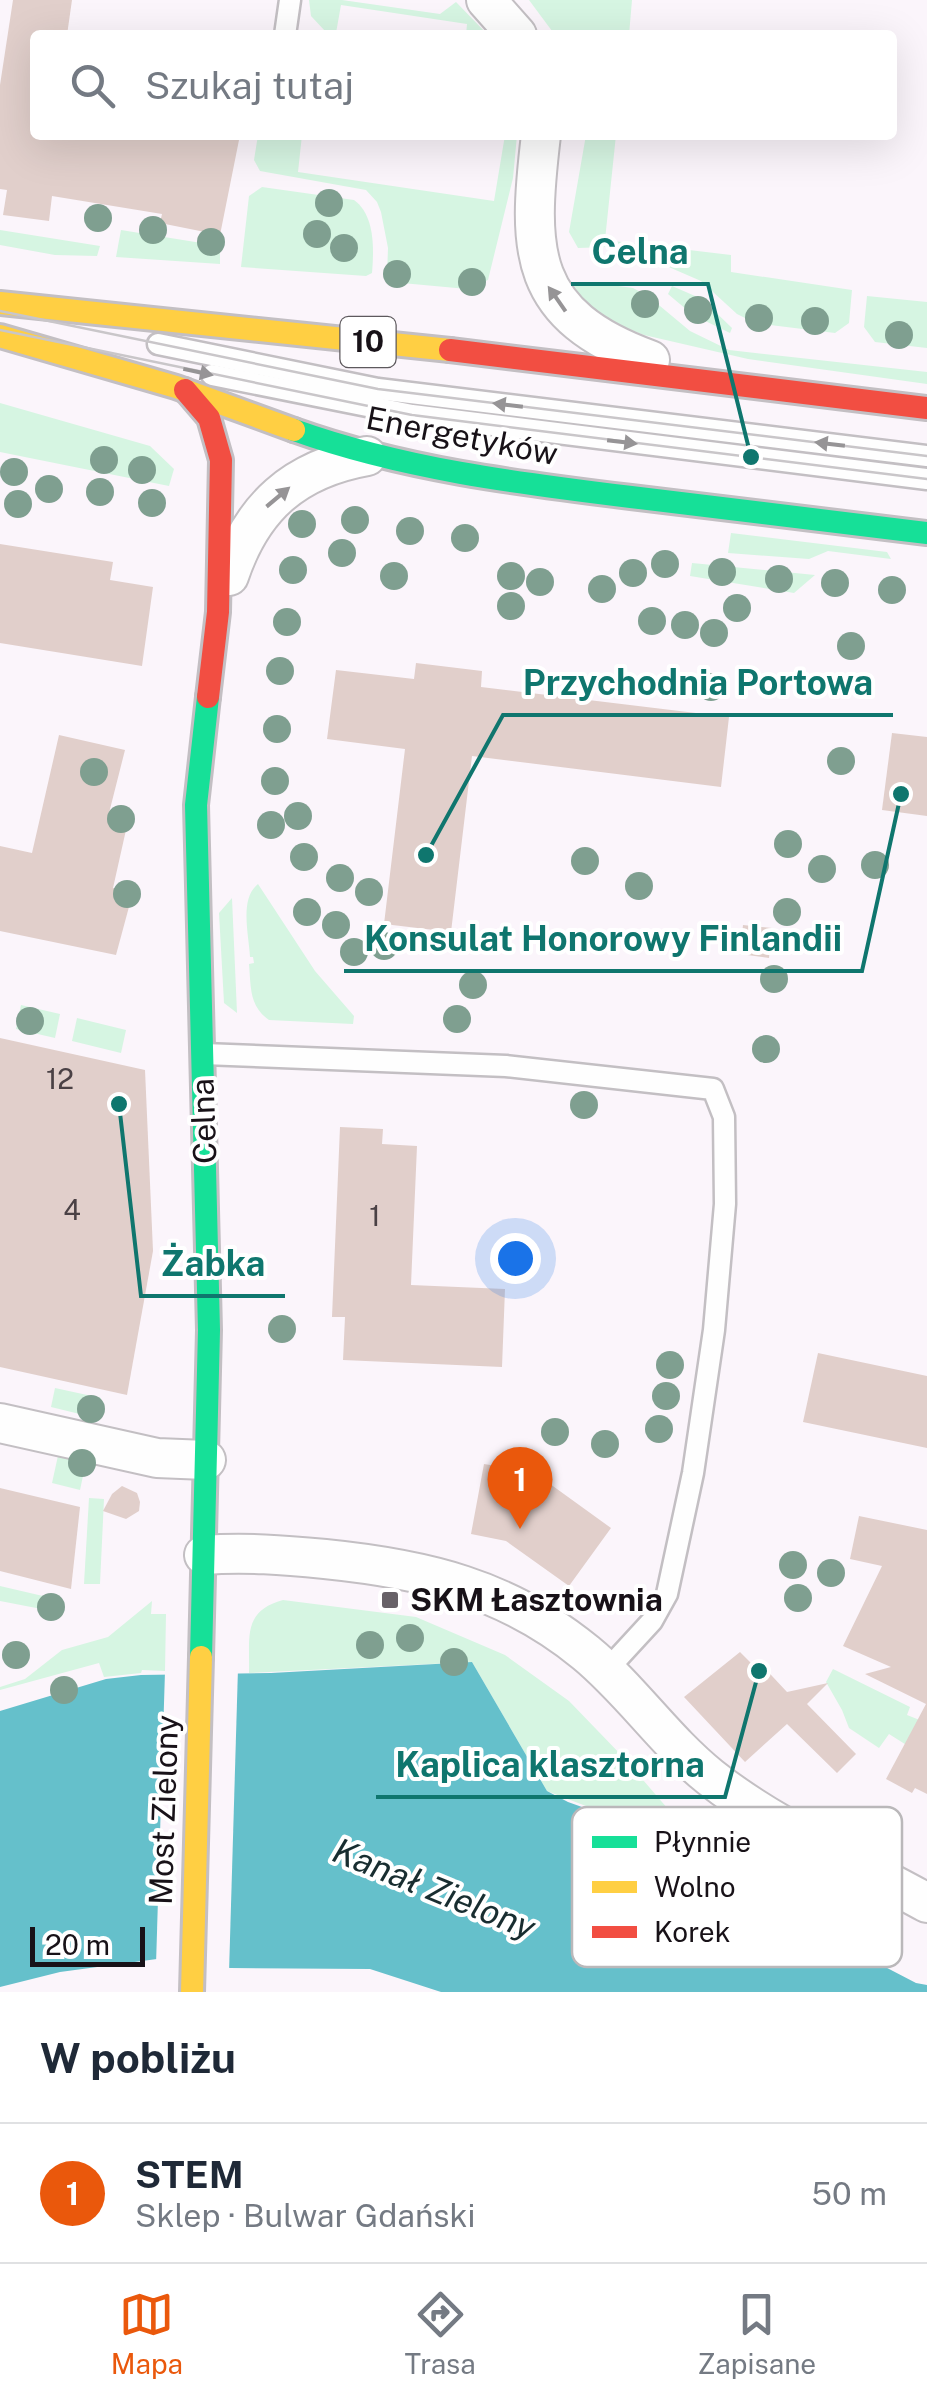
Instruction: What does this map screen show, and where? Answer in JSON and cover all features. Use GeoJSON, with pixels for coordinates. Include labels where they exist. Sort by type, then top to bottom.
{"type":"FeatureCollection","features":[{"type":"Feature","properties":{"kind":"main road","name":"10"},"geometry":{"type":"LineString","coordinates":[[0,303],[458,350],[927,408]]}},
{"type":"Feature","properties":{"kind":"main road","name":"Energetyków"},"geometry":{"type":"LineString","coordinates":[[0,333],[375,455],[498,481],[927,533]]}},
{"type":"Feature","properties":{"kind":"main road","name":"Celna"},"geometry":{"type":"LineString","coordinates":[[184,390],[202,406],[219,446],[218,612],[196,806],[209,1330],[202,1630]]}},
{"type":"Feature","properties":{"kind":"main road","name":"Most Zielony"},"geometry":{"type":"LineString","coordinates":[[192,1992],[202,1630]]}},
{"type":"Feature","properties":{"kind":"street"},"geometry":{"type":"LineString","coordinates":[[486,0],[513,30]]}},
{"type":"Feature","properties":{"kind":"street"},"geometry":{"type":"LineString","coordinates":[[541,140],[534,234],[542,271],[560,306],[592,334],[613,346],[736,384]]}},
{"type":"Feature","properties":{"kind":"street","name":"Celna"},"geometry":{"type":"LineString","coordinates":[[218,612],[243,540],[270,501],[320,470],[375,455]]}},
{"type":"Feature","properties":{"kind":"street"},"geometry":{"type":"LineString","coordinates":[[0,1423],[163,1459],[206,1460]]}},
{"type":"Feature","properties":{"kind":"street"},"geometry":{"type":"LineString","coordinates":[[204,1554],[272,1554],[394,1566],[446,1578],[493,1596],[566,1638],[606,1671],[681,1752],[714,1781],[755,1807]]}},
{"type":"Feature","properties":{"kind":"street"},"geometry":{"type":"LineString","coordinates":[[902,1889],[927,1903]]}},
{"type":"Feature","properties":{"kind":"lane"},"geometry":{"type":"LineString","coordinates":[[286,30],[290,0]]}},
{"type":"Feature","properties":{"kind":"lane"},"geometry":{"type":"LineString","coordinates":[[0,311],[378,389],[927,456]]}},
{"type":"Feature","properties":{"kind":"lane"},"geometry":{"type":"LineString","coordinates":[[0,333],[401,413],[927,478]]}},
{"type":"Feature","properties":{"kind":"lane"},"geometry":{"type":"LineString","coordinates":[[202,1054],[506,1066],[713,1089],[724,1117],[725,1204],[714,1330],[692,1473],[661,1609],[606,1671]]}},
{"type":"Feature","properties":{"kind":"green space"},"geometry":{"type":"Polygon","coordinates":[[[309,0],[342,0],[440,14],[456,2],[483,30],[466,30],[467,24],[341,5],[337,30],[324,30],[311,16],[309,0]]]}},
{"type":"Feature","properties":{"kind":"green space"},"geometry":{"type":"Polygon","coordinates":[[[529,0],[632,0],[629,30],[551,30],[529,0]]]}},
{"type":"Feature","properties":{"kind":"green space"},"geometry":{"type":"Polygon","coordinates":[[[257,140],[301,140],[298,172],[494,201],[504,140],[517,140],[513,178],[488,280],[467,289],[391,282],[381,212],[366,190],[260,171],[254,160],[257,140]]]}},
{"type":"Feature","properties":{"kind":"green space"},"geometry":{"type":"Polygon","coordinates":[[[585,140],[615,140],[605,240],[731,255],[731,272],[852,290],[849,323],[835,333],[755,323],[737,314],[701,281],[641,255],[607,247],[578,248],[569,232],[585,140]]]}},
{"type":"Feature","properties":{"kind":"green space"},"geometry":{"type":"Polygon","coordinates":[[[262,187],[354,200],[369,223],[372,273],[366,276],[241,267],[249,196],[262,187]]]}},
{"type":"Feature","properties":{"kind":"green space"},"geometry":{"type":"Polygon","coordinates":[[[0,230],[100,246],[97,256],[55,255],[0,245],[0,230]]]}},
{"type":"Feature","properties":{"kind":"green space"},"geometry":{"type":"Polygon","coordinates":[[[121,230],[220,246],[220,264],[116,257],[121,230]]]}},
{"type":"Feature","properties":{"kind":"green space"},"geometry":{"type":"Polygon","coordinates":[[[589,282],[633,288],[690,331],[729,350],[927,372],[927,384],[748,359],[644,335],[599,317],[570,287],[589,282]]]}},
{"type":"Feature","properties":{"kind":"green space"},"geometry":{"type":"Polygon","coordinates":[[[672,286],[702,299],[732,328],[730,333],[693,315],[668,294],[672,286]]]}},
{"type":"Feature","properties":{"kind":"green space"},"geometry":{"type":"Polygon","coordinates":[[[867,296],[927,302],[927,348],[875,342],[864,327],[867,296]]]}},
{"type":"Feature","properties":{"kind":"green space"},"geometry":{"type":"Polygon","coordinates":[[[0,403],[150,446],[174,469],[169,486],[0,452],[0,403]]]}},
{"type":"Feature","properties":{"kind":"green space"},"geometry":{"type":"Polygon","coordinates":[[[731,533],[887,552],[891,559],[828,551],[809,559],[728,553],[731,533]]]}},
{"type":"Feature","properties":{"kind":"green space"},"geometry":{"type":"Polygon","coordinates":[[[692,563],[815,575],[794,593],[690,576],[692,563]]]}},
{"type":"Feature","properties":{"kind":"green space"},"geometry":{"type":"Polygon","coordinates":[[[258,884],[315,971],[354,1016],[353,1024],[269,1020],[262,1015],[251,988],[249,964],[254,963],[246,918],[249,899],[258,884]]]}},
{"type":"Feature","properties":{"kind":"green space"},"geometry":{"type":"Polygon","coordinates":[[[232,898],[237,1013],[224,1003],[219,913],[232,898]]]}},
{"type":"Feature","properties":{"kind":"green space"},"geometry":{"type":"Polygon","coordinates":[[[21,1005],[60,1014],[55,1038],[16,1029],[21,1005]]]}},
{"type":"Feature","properties":{"kind":"green space"},"geometry":{"type":"Polygon","coordinates":[[[77,1018],[126,1030],[121,1053],[72,1041],[77,1018]]]}},
{"type":"Feature","properties":{"kind":"green space"},"geometry":{"type":"Polygon","coordinates":[[[55,1388],[101,1398],[96,1418],[51,1407],[55,1388]]]}},
{"type":"Feature","properties":{"kind":"green space"},"geometry":{"type":"Polygon","coordinates":[[[59,1451],[87,1457],[80,1490],[52,1483],[59,1451]]]}},
{"type":"Feature","properties":{"kind":"green space"},"geometry":{"type":"Polygon","coordinates":[[[89,1498],[104,1499],[100,1584],[84,1584],[89,1498]]]}},
{"type":"Feature","properties":{"kind":"green space"},"geometry":{"type":"Polygon","coordinates":[[[0,1586],[60,1600],[57,1612],[0,1601],[0,1586]]]}},
{"type":"Feature","properties":{"kind":"green space"},"geometry":{"type":"Polygon","coordinates":[[[283,1600],[416,1617],[505,1655],[569,1701],[666,1807],[588,1807],[547,1791],[472,1662],[249,1673],[251,1628],[254,1619],[283,1600]]]}},
{"type":"Feature","properties":{"kind":"green space"},"geometry":{"type":"Polygon","coordinates":[[[152,1601],[151,1614],[166,1614],[165,1671],[142,1670],[104,1677],[99,1663],[0,1690],[25,1679],[62,1650],[108,1637],[152,1601]]]}},
{"type":"Feature","properties":{"kind":"green space"},"geometry":{"type":"Polygon","coordinates":[[[833,1669],[910,1707],[907,1715],[927,1723],[927,1758],[889,1734],[879,1748],[849,1728],[826,1682],[833,1669]]]}},
{"type":"Feature","properties":{"kind":"water","name":"Kanał Zielony"},"geometry":{"type":"Polygon","coordinates":[[[472,1662],[547,1791],[582,1807],[572,1807],[572,1967],[885,1967],[927,1985],[927,1992],[441,1992],[370,1969],[230,1968],[157,1959],[60,1972],[0,1987],[0,1711],[106,1679],[472,1662]]]}},
{"type":"Feature","properties":{"kind":"pier"},"geometry":{"type":"Polygon","coordinates":[[[238,1668],[229,1973],[156,1965],[165,1671],[238,1668]]]}},
{"type":"Feature","properties":{"kind":"building"},"geometry":{"type":"Polygon","coordinates":[[[13,0],[72,0],[68,30],[30,30],[30,140],[239,140],[220,235],[160,223],[162,214],[52,196],[49,221],[3,215],[7,190],[0,189],[0,85],[13,0]]]}},
{"type":"Feature","properties":{"kind":"building"},"geometry":{"type":"Polygon","coordinates":[[[0,544],[113,562],[110,580],[153,587],[142,666],[0,643],[0,544]]]}},
{"type":"Feature","properties":{"kind":"building"},"geometry":{"type":"Polygon","coordinates":[[[416,663],[482,671],[481,687],[729,717],[721,787],[472,756],[451,932],[384,924],[405,749],[327,739],[336,670],[414,679],[416,663]]]}},
{"type":"Feature","properties":{"kind":"building"},"geometry":{"type":"Polygon","coordinates":[[[892,733],[927,737],[927,816],[882,810],[892,733]]]}},
{"type":"Feature","properties":{"kind":"building"},"geometry":{"type":"Polygon","coordinates":[[[59,735],[125,750],[108,817],[128,821],[113,888],[133,892],[116,955],[0,931],[0,846],[32,853],[59,735]]]}},
{"type":"Feature","properties":{"kind":"building"},"geometry":{"type":"Polygon","coordinates":[[[743,925],[772,928],[769,958],[740,954],[743,925]]]}},
{"type":"Feature","properties":{"kind":"building"},"geometry":{"type":"Polygon","coordinates":[[[0,1038],[145,1070],[153,1251],[127,1395],[0,1367],[0,1038]]]}},
{"type":"Feature","properties":{"kind":"building"},"geometry":{"type":"Polygon","coordinates":[[[340,1127],[383,1129],[382,1144],[417,1146],[411,1285],[505,1289],[502,1367],[343,1360],[345,1317],[332,1317],[340,1127]]]}},
{"type":"Feature","properties":{"kind":"building"},"geometry":{"type":"Polygon","coordinates":[[[818,1353],[927,1376],[927,1448],[803,1422],[818,1353]]]}},
{"type":"Feature","properties":{"kind":"building"},"geometry":{"type":"Polygon","coordinates":[[[534,1450],[539,1476],[611,1528],[569,1586],[506,1541],[471,1534],[484,1464],[515,1469],[534,1450]]]}},
{"type":"Feature","properties":{"kind":"building"},"geometry":{"type":"Polygon","coordinates":[[[122,1486],[137,1493],[140,1502],[139,1511],[126,1519],[103,1511],[112,1494],[122,1486]]]}},
{"type":"Feature","properties":{"kind":"building"},"geometry":{"type":"Polygon","coordinates":[[[0,1488],[80,1507],[71,1589],[0,1571],[0,1488]]]}},
{"type":"Feature","properties":{"kind":"building"},"geometry":{"type":"Polygon","coordinates":[[[859,1516],[927,1530],[927,1794],[915,1788],[912,1793],[886,1779],[926,1704],[865,1674],[891,1667],[843,1646],[882,1566],[850,1559],[859,1516]]]}},
{"type":"Feature","properties":{"kind":"building"},"geometry":{"type":"Polygon","coordinates":[[[740,1652],[752,1664],[760,1663],[787,1692],[828,1683],[807,1704],[856,1754],[837,1773],[787,1724],[745,1762],[684,1697],[740,1652]]]}},
{"type":"Feature","properties":{"kind":"tram line"},"geometry":{"type":"LineString","coordinates":[[0,311],[378,389],[927,456]]}},
{"type":"Feature","properties":{"kind":"tram line"},"geometry":{"type":"LineString","coordinates":[[0,330],[412,415],[927,479]]}},
{"type":"Feature","properties":{"kind":"traffic: fast"},"geometry":{"type":"LineString","coordinates":[[294,430],[418,465],[503,480],[927,533]]}},
{"type":"Feature","properties":{"kind":"traffic: fast"},"geometry":{"type":"LineString","coordinates":[[201,1657],[209,1330],[196,805],[208,697]]}},
{"type":"Feature","properties":{"kind":"traffic: slow"},"geometry":{"type":"LineString","coordinates":[[0,303],[450,350]]}},
{"type":"Feature","properties":{"kind":"traffic: slow"},"geometry":{"type":"LineString","coordinates":[[0,336],[176,387],[294,430]]}},
{"type":"Feature","properties":{"kind":"traffic: slow"},"geometry":{"type":"LineString","coordinates":[[192,1992],[201,1657]]}},
{"type":"Feature","properties":{"kind":"traffic: jam"},"geometry":{"type":"LineString","coordinates":[[450,350],[927,408]]}},
{"type":"Feature","properties":{"kind":"traffic: jam"},"geometry":{"type":"LineString","coordinates":[[185,390],[209,418],[221,460],[218,612],[208,697]]}},
{"type":"Feature","properties":{"kind":"place","name":"Celna"},"geometry":{"type":"Point","coordinates":[751,457]}},
{"type":"Feature","properties":{"kind":"place","name":"Konsulat Honorowy Finlandii"},"geometry":{"type":"Point","coordinates":[901,794]}},
{"type":"Feature","properties":{"kind":"place","name":"Przychodnia Portowa"},"geometry":{"type":"Point","coordinates":[426,855]}},
{"type":"Feature","properties":{"kind":"place","name":"Żabka"},"geometry":{"type":"Point","coordinates":[119,1104]}},
{"type":"Feature","properties":{"kind":"place","name":"STEM"},"geometry":{"type":"Point","coordinates":[520,1529]}},
{"type":"Feature","properties":{"kind":"place","name":"SKM Łasztownia"},"geometry":{"type":"Point","coordinates":[390,1600]}},
{"type":"Feature","properties":{"kind":"place","name":"Kaplica klasztorna"},"geometry":{"type":"Point","coordinates":[759,1671]}}]}
